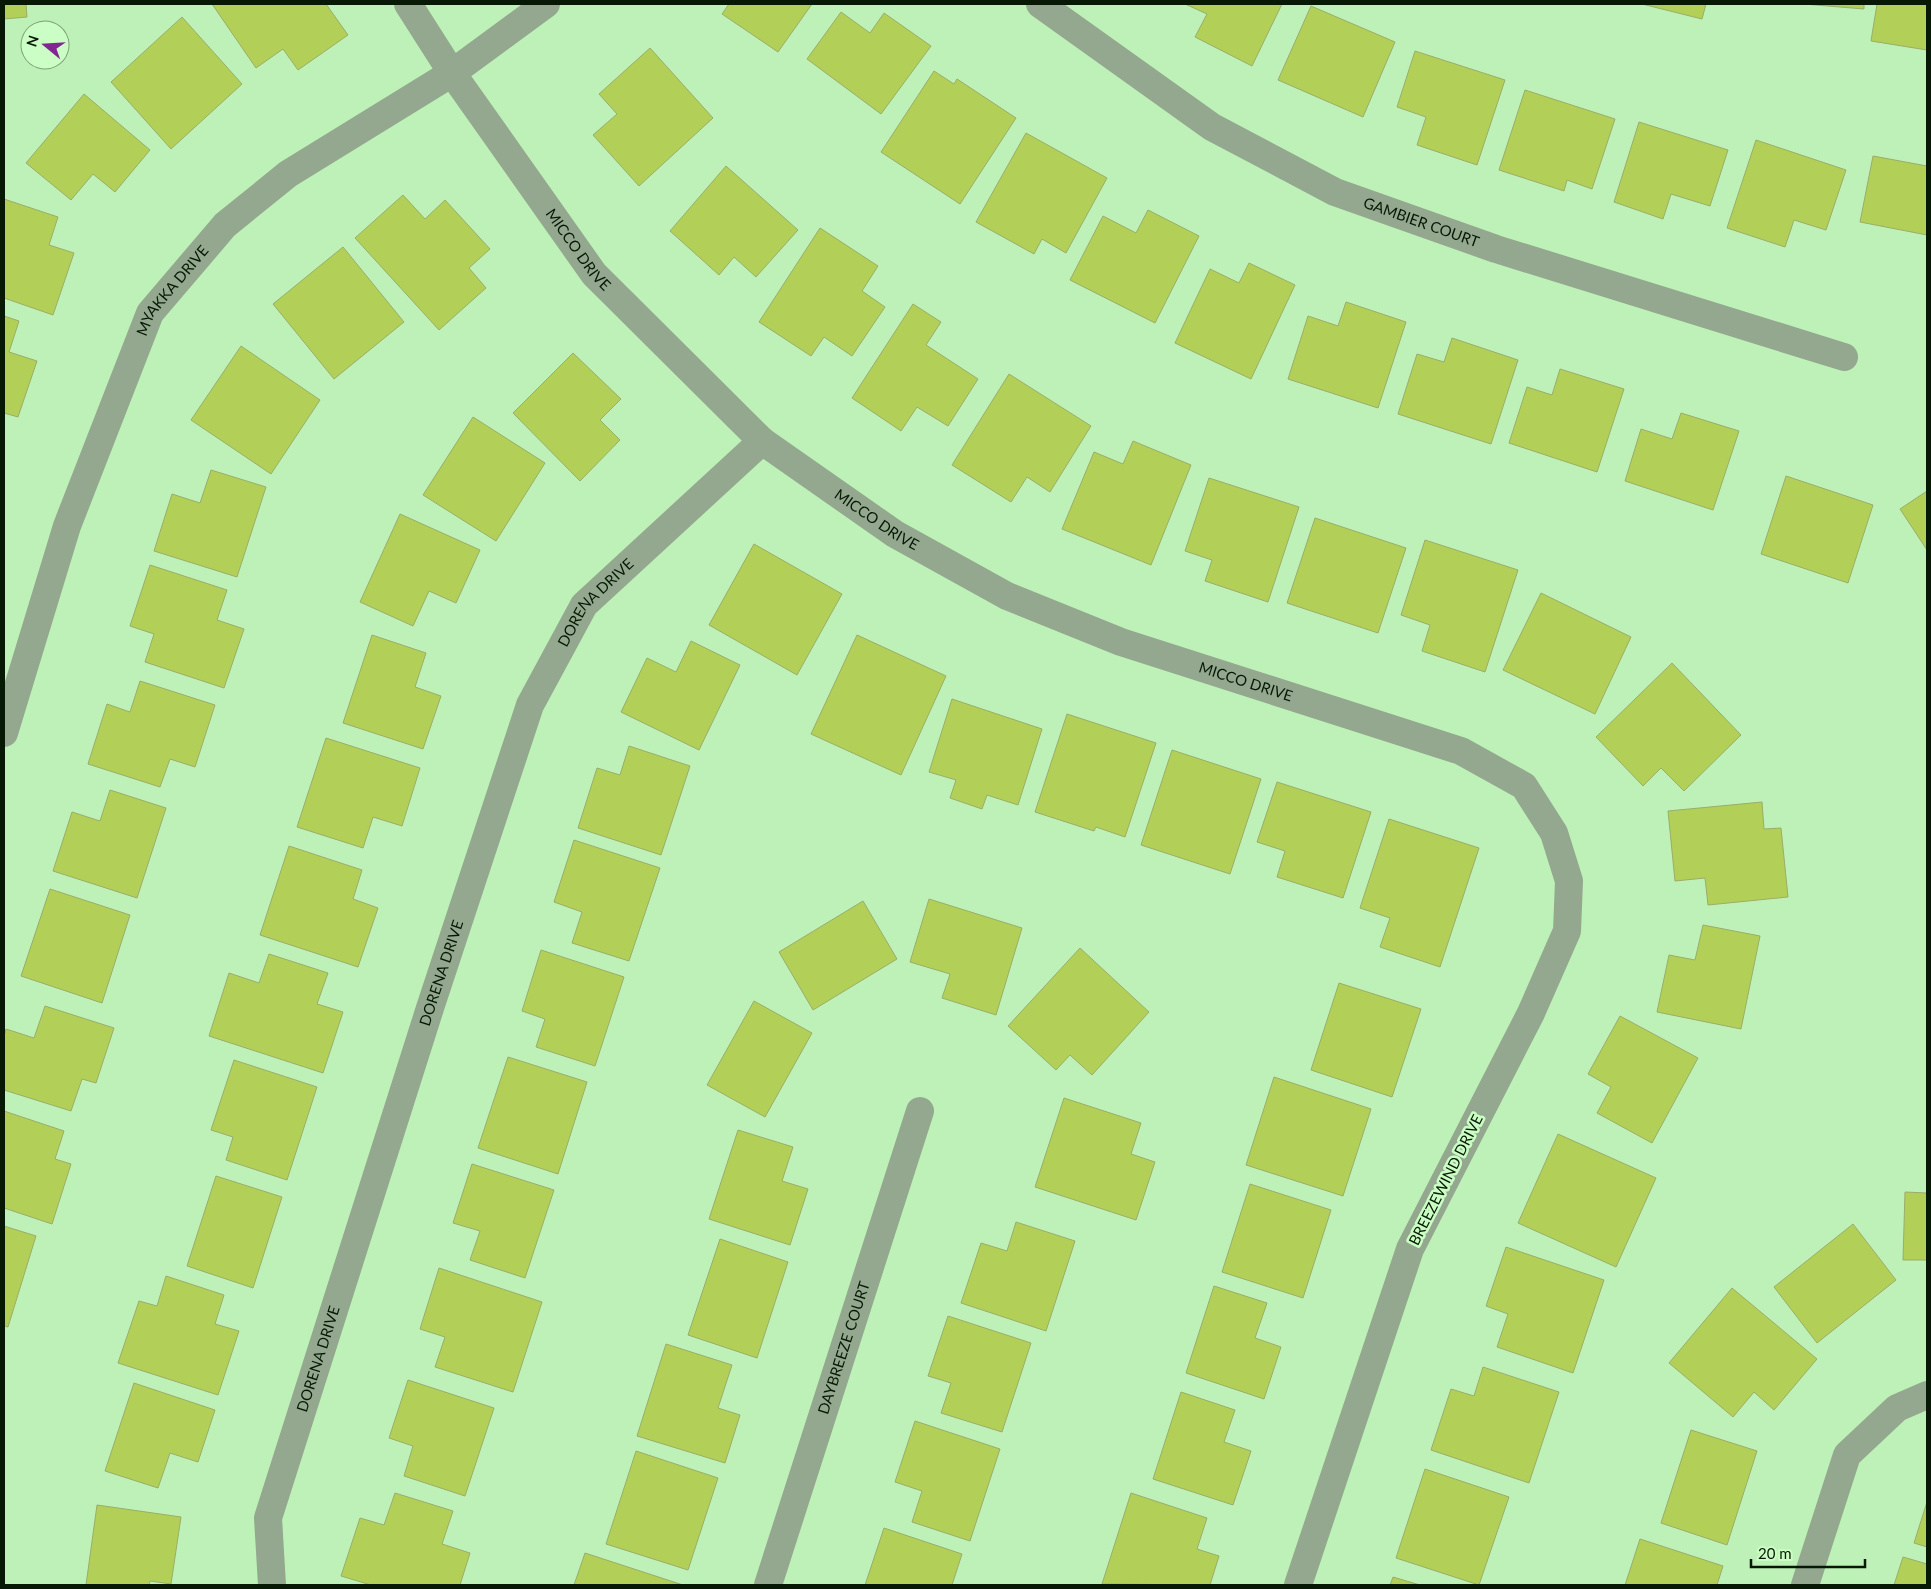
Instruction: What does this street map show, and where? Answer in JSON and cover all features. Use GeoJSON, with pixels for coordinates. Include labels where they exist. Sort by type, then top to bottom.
{"type":"FeatureCollection","features":[{"type":"Feature","properties":{"kind":"street","name":"MICCO DRIVE"},"geometry":{"type":"LineString","coordinates":[[408,4],[452,73],[594,274],[762,440],[895,534],[1007,596],[1121,642],[1461,750],[1524,786]]}},
{"type":"Feature","properties":{"kind":"street","name":"MYAKKA DRIVE"},"geometry":{"type":"LineString","coordinates":[[4,733],[67,526],[150,313],[225,225],[288,174],[452,73],[546,4]]}},
{"type":"Feature","properties":{"kind":"street","name":"GAMBIER COURT"},"geometry":{"type":"LineString","coordinates":[[1040,4],[1212,127],[1335,192],[1496,249],[1844,357]]}},
{"type":"Feature","properties":{"kind":"street","name":"DORENA DRIVE"},"geometry":{"type":"LineString","coordinates":[[272,1585],[268,1518],[430,1008],[530,705],[584,605],[762,440]]}},
{"type":"Feature","properties":{"kind":"street","name":"BREEZEWIND DRIVE"},"geometry":{"type":"LineString","coordinates":[[1298,1585],[1410,1249],[1531,1013],[1567,930],[1568,881],[1554,833],[1524,786]]}},
{"type":"Feature","properties":{"kind":"street","name":"DAYBREEZE COURT"},"geometry":{"type":"LineString","coordinates":[[768,1585],[920,1110]]}},
{"type":"Feature","properties":{"kind":"street"},"geometry":{"type":"LineString","coordinates":[[1805,1585],[1848,1455],[1897,1408],[1927,1395]]}},
{"type":"Feature","properties":{"kind":"building"},"geometry":{"type":"Polygon","coordinates":[[[4,4],[26,4],[27,17],[4,19],[4,4]]]}},
{"type":"Feature","properties":{"kind":"building"},"geometry":{"type":"Polygon","coordinates":[[[212,4],[326,4],[348,35],[298,70],[283,49],[256,68],[212,4]]]}},
{"type":"Feature","properties":{"kind":"building"},"geometry":{"type":"Polygon","coordinates":[[[729,4],[812,4],[778,52],[722,14],[729,4]]]}},
{"type":"Feature","properties":{"kind":"building"},"geometry":{"type":"Polygon","coordinates":[[[1185,4],[1282,4],[1252,66],[1195,37],[1207,14],[1185,4]]]}},
{"type":"Feature","properties":{"kind":"building"},"geometry":{"type":"Polygon","coordinates":[[[1642,4],[1706,4],[1702,19],[1642,4]]]}},
{"type":"Feature","properties":{"kind":"building"},"geometry":{"type":"Polygon","coordinates":[[[1804,4],[1864,4],[1864,9],[1804,4]]]}},
{"type":"Feature","properties":{"kind":"building"},"geometry":{"type":"Polygon","coordinates":[[[1877,4],[1927,4],[1927,50],[1871,41],[1877,4]]]}},
{"type":"Feature","properties":{"kind":"building"},"geometry":{"type":"Polygon","coordinates":[[[1311,6],[1395,42],[1363,117],[1278,80],[1311,6]]]}},
{"type":"Feature","properties":{"kind":"building"},"geometry":{"type":"Polygon","coordinates":[[[841,12],[870,33],[884,13],[931,46],[881,114],[807,59],[841,12]]]}},
{"type":"Feature","properties":{"kind":"building"},"geometry":{"type":"Polygon","coordinates":[[[182,17],[242,84],[171,149],[111,82],[182,17]]]}},
{"type":"Feature","properties":{"kind":"building"},"geometry":{"type":"Polygon","coordinates":[[[650,48],[713,118],[639,186],[593,135],[617,114],[599,94],[650,48]]]}},
{"type":"Feature","properties":{"kind":"building"},"geometry":{"type":"Polygon","coordinates":[[[1415,51],[1505,80],[1477,165],[1417,145],[1426,117],[1397,107],[1415,51]]]}},
{"type":"Feature","properties":{"kind":"building"},"geometry":{"type":"Polygon","coordinates":[[[934,71],[954,84],[957,79],[1016,118],[960,204],[881,152],[934,71]]]}},
{"type":"Feature","properties":{"kind":"building"},"geometry":{"type":"Polygon","coordinates":[[[1525,90],[1615,119],[1592,189],[1567,180],[1564,191],[1499,170],[1525,90]]]}},
{"type":"Feature","properties":{"kind":"building"},"geometry":{"type":"Polygon","coordinates":[[[84,94],[150,150],[115,192],[93,174],[71,200],[26,163],[84,94]]]}},
{"type":"Feature","properties":{"kind":"building"},"geometry":{"type":"Polygon","coordinates":[[[1639,122],[1728,150],[1710,206],[1671,194],[1663,219],[1614,202],[1639,122]]]}},
{"type":"Feature","properties":{"kind":"building"},"geometry":{"type":"Polygon","coordinates":[[[1026,133],[1107,178],[1066,253],[1042,239],[1034,254],[976,222],[1026,133]]]}},
{"type":"Feature","properties":{"kind":"building"},"geometry":{"type":"Polygon","coordinates":[[[1756,140],[1846,170],[1826,230],[1794,220],[1785,247],[1727,228],[1756,140]]]}},
{"type":"Feature","properties":{"kind":"building"},"geometry":{"type":"Polygon","coordinates":[[[1873,156],[1927,166],[1927,235],[1860,222],[1873,156]]]}},
{"type":"Feature","properties":{"kind":"building"},"geometry":{"type":"Polygon","coordinates":[[[726,166],[798,230],[756,277],[734,257],[719,275],[670,231],[726,166]]]}},
{"type":"Feature","properties":{"kind":"building"},"geometry":{"type":"Polygon","coordinates":[[[403,195],[425,219],[445,200],[490,249],[469,268],[486,288],[439,330],[355,238],[403,195]]]}},
{"type":"Feature","properties":{"kind":"building"},"geometry":{"type":"Polygon","coordinates":[[[4,199],[58,217],[49,245],[74,253],[53,315],[4,298],[4,199]]]}},
{"type":"Feature","properties":{"kind":"building"},"geometry":{"type":"Polygon","coordinates":[[[1148,210],[1199,236],[1155,323],[1070,280],[1103,216],[1136,233],[1148,210]]]}},
{"type":"Feature","properties":{"kind":"building"},"geometry":{"type":"Polygon","coordinates":[[[820,228],[878,266],[862,291],[885,307],[852,356],[824,337],[811,356],[759,322],[820,228]]]}},
{"type":"Feature","properties":{"kind":"building"},"geometry":{"type":"Polygon","coordinates":[[[343,247],[404,322],[334,379],[273,304],[343,247]]]}},
{"type":"Feature","properties":{"kind":"building"},"geometry":{"type":"Polygon","coordinates":[[[1249,263],[1295,285],[1251,379],[1175,343],[1210,269],[1239,283],[1249,263]]]}},
{"type":"Feature","properties":{"kind":"building"},"geometry":{"type":"Polygon","coordinates":[[[1346,302],[1406,322],[1378,408],[1288,379],[1308,316],[1338,326],[1346,302]]]}},
{"type":"Feature","properties":{"kind":"building"},"geometry":{"type":"Polygon","coordinates":[[[913,304],[941,322],[926,345],[978,379],[948,426],[917,407],[901,431],[852,398],[913,304]]]}},
{"type":"Feature","properties":{"kind":"building"},"geometry":{"type":"Polygon","coordinates":[[[4,316],[19,321],[9,352],[37,361],[18,417],[4,413],[4,316]]]}},
{"type":"Feature","properties":{"kind":"building"},"geometry":{"type":"Polygon","coordinates":[[[1452,338],[1518,360],[1491,444],[1398,414],[1417,354],[1444,362],[1452,338]]]}},
{"type":"Feature","properties":{"kind":"building"},"geometry":{"type":"Polygon","coordinates":[[[241,346],[320,400],[271,474],[191,420],[241,346]]]}},
{"type":"Feature","properties":{"kind":"building"},"geometry":{"type":"Polygon","coordinates":[[[573,353],[621,399],[600,420],[620,440],[580,481],[513,413],[573,353]]]}},
{"type":"Feature","properties":{"kind":"building"},"geometry":{"type":"Polygon","coordinates":[[[1560,369],[1624,389],[1597,472],[1509,443],[1527,387],[1552,395],[1560,369]]]}},
{"type":"Feature","properties":{"kind":"building"},"geometry":{"type":"Polygon","coordinates":[[[1009,374],[1091,426],[1050,492],[1027,477],[1011,502],[952,465],[1009,374]]]}},
{"type":"Feature","properties":{"kind":"building"},"geometry":{"type":"Polygon","coordinates":[[[1681,413],[1739,431],[1713,510],[1625,481],[1641,429],[1672,439],[1681,413]]]}},
{"type":"Feature","properties":{"kind":"building"},"geometry":{"type":"Polygon","coordinates":[[[473,417],[545,463],[496,541],[423,495],[473,417]]]}},
{"type":"Feature","properties":{"kind":"building"},"geometry":{"type":"Polygon","coordinates":[[[1133,441],[1191,465],[1151,565],[1062,529],[1094,452],[1123,464],[1133,441]]]}},
{"type":"Feature","properties":{"kind":"building"},"geometry":{"type":"Polygon","coordinates":[[[211,470],[266,487],[237,577],[154,551],[172,494],[200,503],[211,470]]]}},
{"type":"Feature","properties":{"kind":"building"},"geometry":{"type":"Polygon","coordinates":[[[1786,476],[1873,505],[1848,583],[1761,554],[1786,476]]]}},
{"type":"Feature","properties":{"kind":"building"},"geometry":{"type":"Polygon","coordinates":[[[1209,478],[1299,507],[1268,602],[1205,581],[1212,560],[1185,551],[1209,478]]]}},
{"type":"Feature","properties":{"kind":"building"},"geometry":{"type":"Polygon","coordinates":[[[1927,491],[1927,550],[1900,509],[1927,491]]]}},
{"type":"Feature","properties":{"kind":"building"},"geometry":{"type":"Polygon","coordinates":[[[400,514],[480,550],[456,603],[429,591],[413,626],[360,602],[400,514]]]}},
{"type":"Feature","properties":{"kind":"building"},"geometry":{"type":"Polygon","coordinates":[[[1315,518],[1406,548],[1378,633],[1287,603],[1315,518]]]}},
{"type":"Feature","properties":{"kind":"building"},"geometry":{"type":"Polygon","coordinates":[[[1425,540],[1518,570],[1485,672],[1422,651],[1430,625],[1401,615],[1425,540]]]}},
{"type":"Feature","properties":{"kind":"building"},"geometry":{"type":"Polygon","coordinates":[[[754,544],[842,594],[797,675],[709,625],[754,544]]]}},
{"type":"Feature","properties":{"kind":"building"},"geometry":{"type":"Polygon","coordinates":[[[150,565],[227,590],[217,620],[244,629],[224,688],[145,662],[154,634],[130,626],[150,565]]]}},
{"type":"Feature","properties":{"kind":"building"},"geometry":{"type":"Polygon","coordinates":[[[1541,593],[1631,637],[1595,714],[1503,670],[1541,593]]]}},
{"type":"Feature","properties":{"kind":"building"},"geometry":{"type":"Polygon","coordinates":[[[372,635],[426,653],[415,687],[441,696],[423,749],[343,723],[372,635]]]}},
{"type":"Feature","properties":{"kind":"building"},"geometry":{"type":"Polygon","coordinates":[[[857,635],[946,676],[901,775],[811,734],[857,635]]]}},
{"type":"Feature","properties":{"kind":"building"},"geometry":{"type":"Polygon","coordinates":[[[691,641],[740,665],[699,750],[621,712],[647,658],[676,672],[691,641]]]}},
{"type":"Feature","properties":{"kind":"building"},"geometry":{"type":"Polygon","coordinates":[[[1672,663],[1741,735],[1684,791],[1661,768],[1643,786],[1596,737],[1672,663]]]}},
{"type":"Feature","properties":{"kind":"building"},"geometry":{"type":"Polygon","coordinates":[[[140,681],[215,705],[195,767],[170,759],[160,787],[88,764],[107,704],[130,712],[140,681]]]}},
{"type":"Feature","properties":{"kind":"building"},"geometry":{"type":"Polygon","coordinates":[[[952,699],[1042,729],[1018,805],[987,795],[982,809],[950,798],[956,780],[929,772],[952,699]]]}},
{"type":"Feature","properties":{"kind":"building"},"geometry":{"type":"Polygon","coordinates":[[[1067,714],[1156,743],[1125,837],[1096,827],[1094,831],[1035,812],[1067,714]]]}},
{"type":"Feature","properties":{"kind":"building"},"geometry":{"type":"Polygon","coordinates":[[[326,738],[420,768],[402,826],[373,817],[363,848],[297,827],[326,738]]]}},
{"type":"Feature","properties":{"kind":"building"},"geometry":{"type":"Polygon","coordinates":[[[629,746],[690,766],[661,855],[578,828],[597,768],[620,775],[629,746]]]}},
{"type":"Feature","properties":{"kind":"building"},"geometry":{"type":"Polygon","coordinates":[[[1172,750],[1261,779],[1230,874],[1141,845],[1172,750]]]}},
{"type":"Feature","properties":{"kind":"building"},"geometry":{"type":"Polygon","coordinates":[[[1277,782],[1371,812],[1343,898],[1277,877],[1285,851],[1257,842],[1277,782]]]}},
{"type":"Feature","properties":{"kind":"building"},"geometry":{"type":"Polygon","coordinates":[[[110,790],[166,808],[137,898],[53,871],[72,812],[100,821],[110,790]]]}},
{"type":"Feature","properties":{"kind":"building"},"geometry":{"type":"Polygon","coordinates":[[[1762,802],[1764,829],[1781,828],[1788,897],[1708,905],[1705,878],[1675,881],[1668,811],[1762,802]]]}},
{"type":"Feature","properties":{"kind":"building"},"geometry":{"type":"Polygon","coordinates":[[[1389,819],[1479,848],[1440,967],[1380,947],[1390,918],[1360,908],[1389,819]]]}},
{"type":"Feature","properties":{"kind":"building"},"geometry":{"type":"Polygon","coordinates":[[[574,840],[660,868],[629,961],[572,943],[582,912],[554,902],[574,840]]]}},
{"type":"Feature","properties":{"kind":"building"},"geometry":{"type":"Polygon","coordinates":[[[289,846],[362,870],[353,899],[378,908],[358,967],[260,935],[289,846]]]}},
{"type":"Feature","properties":{"kind":"building"},"geometry":{"type":"Polygon","coordinates":[[[50,889],[130,915],[102,1003],[21,976],[50,889]]]}},
{"type":"Feature","properties":{"kind":"building"},"geometry":{"type":"Polygon","coordinates":[[[929,899],[1022,928],[996,1015],[942,998],[950,974],[910,962],[929,899]]]}},
{"type":"Feature","properties":{"kind":"building"},"geometry":{"type":"Polygon","coordinates":[[[863,901],[897,959],[813,1010],[779,952],[863,901]]]}},
{"type":"Feature","properties":{"kind":"building"},"geometry":{"type":"Polygon","coordinates":[[[1703,925],[1760,936],[1741,1029],[1657,1012],[1669,955],[1695,960],[1703,925]]]}},
{"type":"Feature","properties":{"kind":"building"},"geometry":{"type":"Polygon","coordinates":[[[1080,948],[1149,1012],[1092,1075],[1070,1055],[1056,1070],[1008,1026],[1080,948]]]}},
{"type":"Feature","properties":{"kind":"building"},"geometry":{"type":"Polygon","coordinates":[[[541,950],[624,977],[595,1066],[536,1047],[545,1019],[522,1011],[541,950]]]}},
{"type":"Feature","properties":{"kind":"building"},"geometry":{"type":"Polygon","coordinates":[[[269,954],[328,973],[317,1004],[343,1012],[323,1073],[209,1036],[229,973],[259,983],[269,954]]]}},
{"type":"Feature","properties":{"kind":"building"},"geometry":{"type":"Polygon","coordinates":[[[1339,983],[1421,1009],[1392,1097],[1311,1070],[1339,983]]]}},
{"type":"Feature","properties":{"kind":"building"},"geometry":{"type":"Polygon","coordinates":[[[754,1001],[812,1033],[765,1117],[707,1085],[754,1001]]]}},
{"type":"Feature","properties":{"kind":"building"},"geometry":{"type":"Polygon","coordinates":[[[45,1006],[114,1028],[96,1083],[82,1079],[71,1111],[4,1090],[4,1036],[6,1029],[34,1038],[45,1006]]]}},
{"type":"Feature","properties":{"kind":"building"},"geometry":{"type":"Polygon","coordinates":[[[1620,1016],[1698,1058],[1652,1143],[1597,1113],[1611,1087],[1588,1074],[1620,1016]]]}},
{"type":"Feature","properties":{"kind":"building"},"geometry":{"type":"Polygon","coordinates":[[[508,1057],[587,1082],[558,1174],[478,1148],[508,1057]]]}},
{"type":"Feature","properties":{"kind":"building"},"geometry":{"type":"Polygon","coordinates":[[[234,1060],[317,1087],[287,1180],[226,1160],[233,1137],[211,1130],[234,1060]]]}},
{"type":"Feature","properties":{"kind":"building"},"geometry":{"type":"Polygon","coordinates":[[[1274,1077],[1371,1109],[1343,1196],[1246,1165],[1274,1077]]]}},
{"type":"Feature","properties":{"kind":"building"},"geometry":{"type":"Polygon","coordinates":[[[1064,1098],[1141,1123],[1131,1154],[1155,1162],[1136,1220],[1035,1187],[1064,1098]]]}},
{"type":"Feature","properties":{"kind":"building"},"geometry":{"type":"Polygon","coordinates":[[[4,1111],[64,1131],[55,1159],[71,1164],[52,1224],[4,1208],[4,1111]]]}},
{"type":"Feature","properties":{"kind":"building"},"geometry":{"type":"Polygon","coordinates":[[[738,1130],[793,1147],[782,1181],[808,1189],[790,1245],[709,1219],[738,1130]]]}},
{"type":"Feature","properties":{"kind":"building"},"geometry":{"type":"Polygon","coordinates":[[[1558,1134],[1656,1178],[1616,1267],[1518,1223],[1558,1134]]]}},
{"type":"Feature","properties":{"kind":"building"},"geometry":{"type":"Polygon","coordinates":[[[472,1164],[554,1190],[525,1278],[470,1260],[480,1231],[453,1223],[472,1164]]]}},
{"type":"Feature","properties":{"kind":"building"},"geometry":{"type":"Polygon","coordinates":[[[216,1176],[282,1197],[253,1288],[187,1266],[216,1176]]]}},
{"type":"Feature","properties":{"kind":"building"},"geometry":{"type":"Polygon","coordinates":[[[1250,1184],[1331,1210],[1303,1298],[1222,1272],[1250,1184]]]}},
{"type":"Feature","properties":{"kind":"building"},"geometry":{"type":"Polygon","coordinates":[[[1905,1192],[1927,1193],[1927,1260],[1903,1260],[1905,1192]]]}},
{"type":"Feature","properties":{"kind":"building"},"geometry":{"type":"Polygon","coordinates":[[[1016,1222],[1075,1241],[1046,1331],[961,1303],[981,1243],[1007,1251],[1016,1222]]]}},
{"type":"Feature","properties":{"kind":"building"},"geometry":{"type":"Polygon","coordinates":[[[1853,1224],[1896,1280],[1817,1343],[1774,1287],[1853,1224]]]}},
{"type":"Feature","properties":{"kind":"building"},"geometry":{"type":"Polygon","coordinates":[[[4,1226],[36,1236],[8,1327],[4,1326],[4,1226]]]}},
{"type":"Feature","properties":{"kind":"building"},"geometry":{"type":"Polygon","coordinates":[[[720,1239],[788,1262],[757,1358],[688,1335],[720,1239]]]}},
{"type":"Feature","properties":{"kind":"building"},"geometry":{"type":"Polygon","coordinates":[[[1506,1247],[1604,1280],[1573,1373],[1497,1347],[1508,1314],[1486,1306],[1506,1247]]]}},
{"type":"Feature","properties":{"kind":"building"},"geometry":{"type":"Polygon","coordinates":[[[439,1268],[542,1302],[513,1392],[435,1367],[445,1337],[420,1329],[439,1268]]]}},
{"type":"Feature","properties":{"kind":"building"},"geometry":{"type":"Polygon","coordinates":[[[166,1276],[224,1295],[215,1324],[239,1331],[218,1395],[118,1363],[139,1301],[157,1306],[166,1276]]]}},
{"type":"Feature","properties":{"kind":"building"},"geometry":{"type":"Polygon","coordinates":[[[1214,1286],[1267,1303],[1255,1338],[1281,1347],[1264,1399],[1186,1373],[1214,1286]]]}},
{"type":"Feature","properties":{"kind":"building"},"geometry":{"type":"Polygon","coordinates":[[[1732,1288],[1817,1359],[1774,1410],[1754,1392],[1733,1417],[1669,1363],[1732,1288]]]}},
{"type":"Feature","properties":{"kind":"building"},"geometry":{"type":"Polygon","coordinates":[[[948,1316],[1031,1343],[1002,1432],[941,1413],[951,1383],[928,1376],[948,1316]]]}},
{"type":"Feature","properties":{"kind":"building"},"geometry":{"type":"Polygon","coordinates":[[[666,1344],[732,1365],[718,1408],[740,1415],[725,1463],[637,1436],[666,1344]]]}},
{"type":"Feature","properties":{"kind":"building"},"geometry":{"type":"Polygon","coordinates":[[[1483,1367],[1559,1392],[1529,1483],[1431,1450],[1451,1389],[1474,1396],[1483,1367]]]}},
{"type":"Feature","properties":{"kind":"building"},"geometry":{"type":"Polygon","coordinates":[[[408,1380],[494,1408],[465,1496],[404,1476],[413,1446],[389,1438],[408,1380]]]}},
{"type":"Feature","properties":{"kind":"building"},"geometry":{"type":"Polygon","coordinates":[[[134,1383],[215,1410],[198,1462],[170,1453],[158,1488],[105,1471],[134,1383]]]}},
{"type":"Feature","properties":{"kind":"building"},"geometry":{"type":"Polygon","coordinates":[[[1181,1392],[1235,1410],[1224,1442],[1251,1451],[1233,1505],[1153,1479],[1181,1392]]]}},
{"type":"Feature","properties":{"kind":"building"},"geometry":{"type":"Polygon","coordinates":[[[915,1421],[1000,1449],[970,1541],[912,1522],[922,1491],[895,1482],[915,1421]]]}},
{"type":"Feature","properties":{"kind":"building"},"geometry":{"type":"Polygon","coordinates":[[[1691,1430],[1757,1451],[1727,1545],[1661,1523],[1691,1430]]]}},
{"type":"Feature","properties":{"kind":"building"},"geometry":{"type":"Polygon","coordinates":[[[636,1451],[718,1478],[688,1570],[606,1544],[636,1451]]]}},
{"type":"Feature","properties":{"kind":"building"},"geometry":{"type":"Polygon","coordinates":[[[1425,1469],[1509,1497],[1479,1585],[1396,1558],[1425,1469]]]}},
{"type":"Feature","properties":{"kind":"building"},"geometry":{"type":"Polygon","coordinates":[[[395,1493],[453,1511],[442,1544],[470,1553],[460,1585],[371,1585],[341,1576],[360,1518],[384,1525],[395,1493]]]}},
{"type":"Feature","properties":{"kind":"building"},"geometry":{"type":"Polygon","coordinates":[[[1131,1493],[1207,1518],[1197,1549],[1219,1556],[1210,1585],[1102,1584],[1131,1493]]]}},
{"type":"Feature","properties":{"kind":"building"},"geometry":{"type":"Polygon","coordinates":[[[1927,1502],[1927,1547],[1914,1543],[1927,1502]]]}},
{"type":"Feature","properties":{"kind":"building"},"geometry":{"type":"Polygon","coordinates":[[[97,1505],[181,1517],[171,1584],[150,1581],[149,1585],[86,1585],[97,1505]]]}},
{"type":"Feature","properties":{"kind":"building"},"geometry":{"type":"Polygon","coordinates":[[[884,1528],[962,1554],[952,1585],[865,1585],[884,1528]]]}},
{"type":"Feature","properties":{"kind":"building"},"geometry":{"type":"Polygon","coordinates":[[[1640,1539],[1723,1566],[1717,1585],[1625,1585],[1640,1539]]]}},
{"type":"Feature","properties":{"kind":"building"},"geometry":{"type":"Polygon","coordinates":[[[585,1553],[683,1585],[574,1585],[585,1553]]]}},
{"type":"Feature","properties":{"kind":"building"},"geometry":{"type":"Polygon","coordinates":[[[1903,1557],[1927,1564],[1927,1585],[1894,1585],[1903,1557]]]}},
{"type":"Feature","properties":{"kind":"building"},"geometry":{"type":"Polygon","coordinates":[[[1393,1577],[1420,1585],[1390,1585],[1393,1577]]]}}]}
